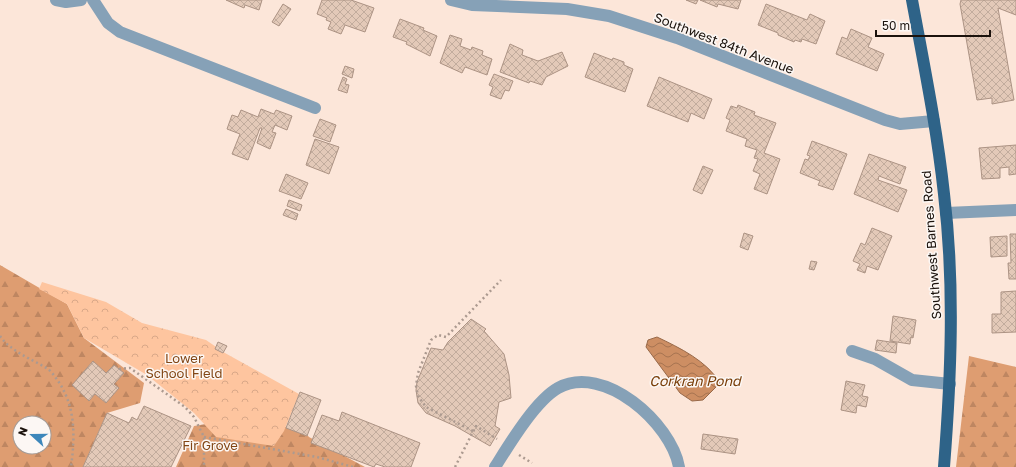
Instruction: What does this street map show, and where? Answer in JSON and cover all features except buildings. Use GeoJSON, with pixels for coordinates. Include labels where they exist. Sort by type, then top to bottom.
{"type":"FeatureCollection","features":[{"type":"Feature","properties":{"kind":"main road","name":"Southwest Barnes Road"},"geometry":{"type":"LineString","coordinates":[[912,0],[934,121],[946,213],[950,287],[950,384],[944,467]]}},
{"type":"Feature","properties":{"kind":"street"},"geometry":{"type":"LineString","coordinates":[[56,0],[66,2],[81,0]]}},
{"type":"Feature","properties":{"kind":"street"},"geometry":{"type":"LineString","coordinates":[[93,0],[108,22],[120,32],[315,108]]}},
{"type":"Feature","properties":{"kind":"street","name":"Southwest 84th Avenue"},"geometry":{"type":"LineString","coordinates":[[451,0],[472,5],[567,10],[609,16],[677,38],[885,120],[900,124],[934,121]]}},
{"type":"Feature","properties":{"kind":"street"},"geometry":{"type":"LineString","coordinates":[[946,213],[1016,210]]}},
{"type":"Feature","properties":{"kind":"street"},"geometry":{"type":"LineString","coordinates":[[852,351],[875,359],[912,380],[950,384]]}},
{"type":"Feature","properties":{"kind":"street"},"geometry":{"type":"LineString","coordinates":[[495,467],[507,447],[544,400],[558,388],[578,382],[591,383],[616,392],[649,414],[673,446],[679,467]]}},
{"type":"Feature","properties":{"kind":"path"},"geometry":{"type":"LineString","coordinates":[[473,431],[426,407],[418,396],[416,386],[418,373],[431,340],[438,335],[446,337],[501,280]]}},
{"type":"Feature","properties":{"kind":"path"},"geometry":{"type":"LineString","coordinates":[[0,336],[3,341],[25,357],[50,370],[64,390],[73,416],[74,450],[71,467]]}},
{"type":"Feature","properties":{"kind":"path"},"geometry":{"type":"LineString","coordinates":[[119,370],[130,368],[185,407],[194,417],[204,438],[204,467]]}},
{"type":"Feature","properties":{"kind":"path"},"geometry":{"type":"LineString","coordinates":[[455,467],[476,426],[494,438]]}},
{"type":"Feature","properties":{"kind":"path"},"geometry":{"type":"LineString","coordinates":[[204,438],[318,457],[353,467]]}},
{"type":"Feature","properties":{"kind":"green space"},"geometry":{"type":"Polygon","coordinates":[[[0,265],[67,304],[84,338],[144,383],[140,403],[107,413],[83,467],[0,467],[0,265]]]}},
{"type":"Feature","properties":{"kind":"green space","name":"Lower School Field"},"geometry":{"type":"Polygon","coordinates":[[[42,282],[106,302],[142,323],[206,340],[225,353],[299,394],[284,431],[274,446],[216,437],[194,413],[147,375],[84,338],[67,304],[39,289],[42,282]]]}},
{"type":"Feature","properties":{"kind":"green space"},"geometry":{"type":"Polygon","coordinates":[[[969,356],[1016,367],[1016,467],[956,467],[969,356]]]}},
{"type":"Feature","properties":{"kind":"green space","name":"Fir Grove"},"geometry":{"type":"Polygon","coordinates":[[[212,423],[272,429],[298,425],[309,437],[365,467],[176,467],[194,426],[212,423]]]}},
{"type":"Feature","properties":{"kind":"water","name":"Corkran Pond"},"geometry":{"type":"Polygon","coordinates":[[[657,337],[692,356],[715,375],[720,383],[703,400],[692,401],[680,393],[646,347],[648,340],[657,337]]]}}]}
